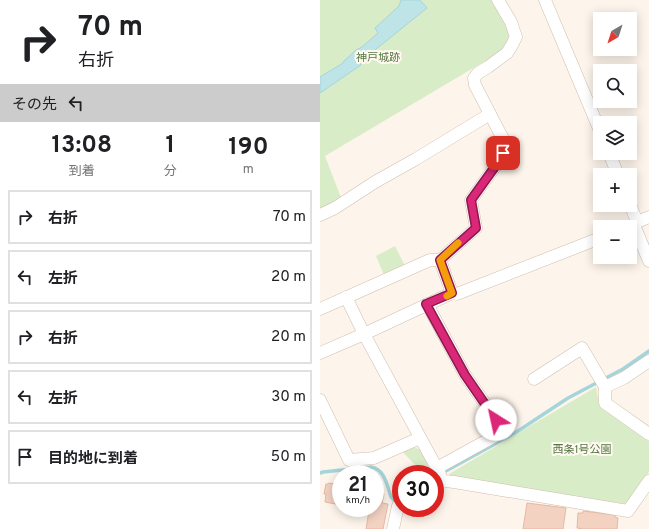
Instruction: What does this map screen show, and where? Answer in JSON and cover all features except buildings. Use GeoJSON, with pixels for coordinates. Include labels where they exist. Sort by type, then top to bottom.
{"type":"FeatureCollection","features":[{"type":"Feature","properties":{"kind":"street"},"geometry":{"type":"LineString","coordinates":[[320,309],[430,260],[440,260],[476,228],[471,200],[501,158],[504,147],[503,139],[475,85],[474,78],[478,73],[506,53],[516,36],[511,22],[498,0]]}},
{"type":"Feature","properties":{"kind":"street"},"geometry":{"type":"LineString","coordinates":[[545,0],[594,116]]}},
{"type":"Feature","properties":{"kind":"street"},"geometry":{"type":"LineString","coordinates":[[320,215],[335,208],[375,182],[410,163],[490,114]]}},
{"type":"Feature","properties":{"kind":"street"},"geometry":{"type":"LineString","coordinates":[[637,222],[649,217]]}},
{"type":"Feature","properties":{"kind":"street"},"geometry":{"type":"LineString","coordinates":[[637,233],[649,261]]}},
{"type":"Feature","properties":{"kind":"street"},"geometry":{"type":"LineString","coordinates":[[320,353],[452,293],[457,294],[593,241]]}},
{"type":"Feature","properties":{"kind":"street"},"geometry":{"type":"LineString","coordinates":[[440,260],[452,293]]}},
{"type":"Feature","properties":{"kind":"street"},"geometry":{"type":"LineString","coordinates":[[346,297],[364,334],[435,465]]}},
{"type":"Feature","properties":{"kind":"street"},"geometry":{"type":"LineString","coordinates":[[426,304],[465,375],[504,431],[442,465]]}},
{"type":"Feature","properties":{"kind":"street"},"geometry":{"type":"LineString","coordinates":[[534,379],[582,348],[605,387],[605,403],[649,434]]}},
{"type":"Feature","properties":{"kind":"street"},"geometry":{"type":"LineString","coordinates":[[605,387],[624,378],[649,361]]}},
{"type":"Feature","properties":{"kind":"street"},"geometry":{"type":"LineString","coordinates":[[320,400],[349,460],[374,458],[420,438]]}},
{"type":"Feature","properties":{"kind":"street"},"geometry":{"type":"LineString","coordinates":[[444,483],[454,482],[628,511],[649,481]]}},
{"type":"Feature","properties":{"kind":"street"},"geometry":{"type":"LineString","coordinates":[[393,529],[396,517]]}},
{"type":"Feature","properties":{"kind":"green space","name":"神戸城跡"},"geometry":{"type":"Polygon","coordinates":[[[320,0],[494,0],[511,35],[507,48],[325,156],[342,200],[320,212],[320,0]]]}},
{"type":"Feature","properties":{"kind":"green space"},"geometry":{"type":"Polygon","coordinates":[[[395,246],[405,266],[384,275],[376,256],[395,246]]]}},
{"type":"Feature","properties":{"kind":"green space","name":"西条1号公園"},"geometry":{"type":"Polygon","coordinates":[[[596,387],[599,404],[649,442],[649,472],[626,504],[449,476],[449,474],[596,387]]]}},
{"type":"Feature","properties":{"kind":"green space"},"geometry":{"type":"Polygon","coordinates":[[[411,446],[421,450],[427,465],[416,465],[402,451],[411,446]]]}},
{"type":"Feature","properties":{"kind":"water"},"geometry":{"type":"Polygon","coordinates":[[[401,0],[420,0],[427,8],[360,62],[361,65],[320,93],[320,77],[343,63],[356,50],[362,47],[378,33],[375,28],[399,6],[401,0]]]}},
{"type":"Feature","properties":{"kind":"waterway"},"geometry":{"type":"LineString","coordinates":[[444,472],[515,433],[568,398],[623,369],[649,351]]}},
{"type":"Feature","properties":{"kind":"waterway"},"geometry":{"type":"LineString","coordinates":[[320,473],[371,467],[376,468],[385,479],[392,498]]}},
{"type":"Feature","properties":{"kind":"slow traffic"},"geometry":{"type":"LineString","coordinates":[[447,296],[452,293],[440,260],[458,243]]}},
{"type":"Feature","properties":{"kind":"route"},"geometry":{"type":"LineString","coordinates":[[496,420],[465,375],[426,304],[452,293],[440,260],[476,228],[471,200],[503,153]]}}]}
